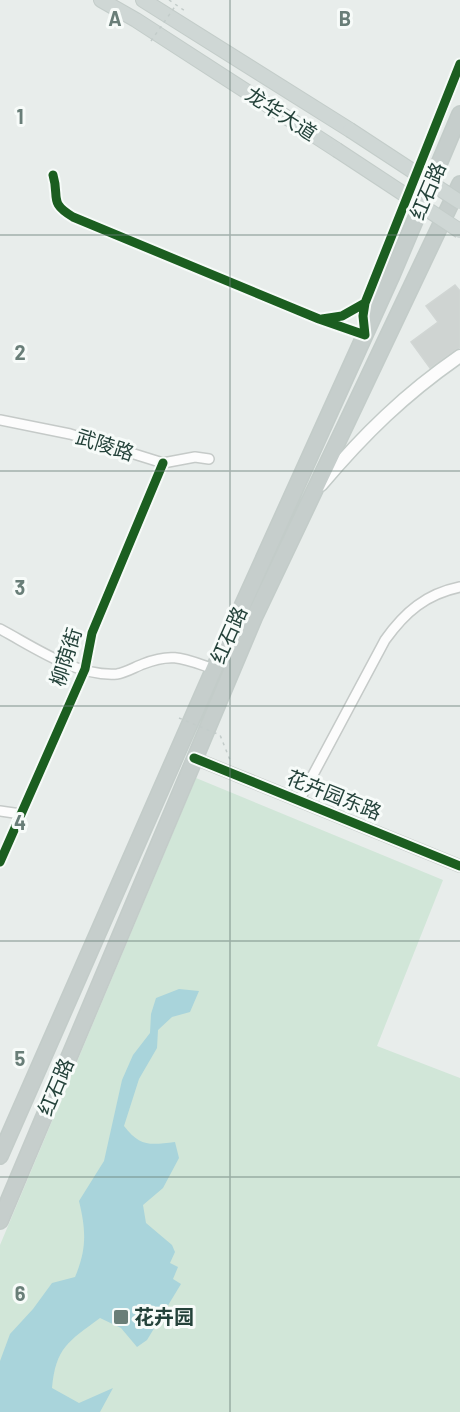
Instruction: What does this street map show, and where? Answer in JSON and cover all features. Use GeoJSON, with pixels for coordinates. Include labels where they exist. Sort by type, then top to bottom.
{"type":"FeatureCollection","features":[{"type":"Feature","properties":{"kind":"highway","name":"红石路"},"geometry":{"type":"LineString","coordinates":[[0,1156],[214,669],[365,335],[460,114]]}},
{"type":"Feature","properties":{"kind":"highway","name":"红石路"},"geometry":{"type":"LineString","coordinates":[[0,1221],[254,618],[460,184]]}},
{"type":"Feature","properties":{"kind":"main road","name":"龙华大道"},"geometry":{"type":"LineString","coordinates":[[100,0],[136,20],[460,231]]}},
{"type":"Feature","properties":{"kind":"main road","name":"龙华大道"},"geometry":{"type":"LineString","coordinates":[[143,0],[460,202]]}},
{"type":"Feature","properties":{"kind":"main road","name":"红石路"},"geometry":{"type":"LineString","coordinates":[[315,493],[353,446],[392,408],[460,357]]}},
{"type":"Feature","properties":{"kind":"street"},"geometry":{"type":"LineString","coordinates":[[53,175],[54,200],[59,208],[73,217],[320,319],[365,335],[363,316],[365,303],[460,64]]}},
{"type":"Feature","properties":{"kind":"street"},"geometry":{"type":"LineString","coordinates":[[320,319],[342,316],[365,303]]}},
{"type":"Feature","properties":{"kind":"street","name":"武陵路"},"geometry":{"type":"LineString","coordinates":[[0,420],[70,434],[163,463],[195,457],[209,459]]}},
{"type":"Feature","properties":{"kind":"street","name":"柳荫街"},"geometry":{"type":"LineString","coordinates":[[0,862],[85,669],[92,633],[163,463]]}},
{"type":"Feature","properties":{"kind":"street"},"geometry":{"type":"LineString","coordinates":[[299,801],[385,640],[401,617],[419,602],[460,587]]}},
{"type":"Feature","properties":{"kind":"street"},"geometry":{"type":"LineString","coordinates":[[0,629],[68,664],[85,669],[118,674],[161,656],[177,656],[214,669]]}},
{"type":"Feature","properties":{"kind":"street","name":"花卉园东路"},"geometry":{"type":"LineString","coordinates":[[194,758],[460,866]]}},
{"type":"Feature","properties":{"kind":"street"},"geometry":{"type":"LineString","coordinates":[[0,811],[21,814]]}},
{"type":"Feature","properties":{"kind":"path"},"geometry":{"type":"LineString","coordinates":[[169,0],[191,15]]}},
{"type":"Feature","properties":{"kind":"path"},"geometry":{"type":"LineString","coordinates":[[152,41],[176,5]]}},
{"type":"Feature","properties":{"kind":"path"},"geometry":{"type":"LineString","coordinates":[[179,718],[220,735],[230,760]]}},
{"type":"Feature","properties":{"kind":"green space","name":"花卉园"},"geometry":{"type":"Polygon","coordinates":[[[196,778],[443,880],[377,1046],[460,1078],[460,1412],[0,1412],[0,1245],[196,778]]]}},
{"type":"Feature","properties":{"kind":"water"},"geometry":{"type":"Polygon","coordinates":[[[179,989],[199,991],[190,1012],[172,1017],[158,1030],[157,1048],[139,1079],[124,1126],[135,1138],[146,1143],[175,1142],[179,1158],[163,1188],[143,1205],[146,1223],[172,1245],[175,1252],[170,1263],[178,1267],[173,1279],[181,1284],[147,1340],[137,1347],[121,1328],[100,1318],[72,1340],[61,1354],[52,1388],[79,1403],[113,1388],[100,1412],[0,1412],[0,1361],[10,1334],[33,1309],[52,1283],[75,1277],[82,1257],[84,1239],[79,1201],[104,1161],[122,1080],[133,1055],[150,1033],[151,1014],[156,998],[179,989]]]}},
{"type":"Feature","properties":{"kind":"building"},"geometry":{"type":"Polygon","coordinates":[[[455,285],[460,291],[460,347],[430,368],[411,342],[438,322],[426,306],[455,285]]]}},
{"type":"Feature","properties":{"kind":"cycle path"},"geometry":{"type":"LineString","coordinates":[[322,319],[342,316],[365,303],[460,64]]}},
{"type":"Feature","properties":{"kind":"cycle path"},"geometry":{"type":"LineString","coordinates":[[53,175],[56,199],[60,207],[73,217],[319,319],[365,335],[363,316],[365,303]]}},
{"type":"Feature","properties":{"kind":"cycle path"},"geometry":{"type":"LineString","coordinates":[[0,862],[85,669],[92,633],[163,463]]}},
{"type":"Feature","properties":{"kind":"cycle path"},"geometry":{"type":"LineString","coordinates":[[194,758],[460,866]]}},
{"type":"Feature","properties":{"kind":"place","name":"花卉园"},"geometry":{"type":"Point","coordinates":[121,1317]}}]}
